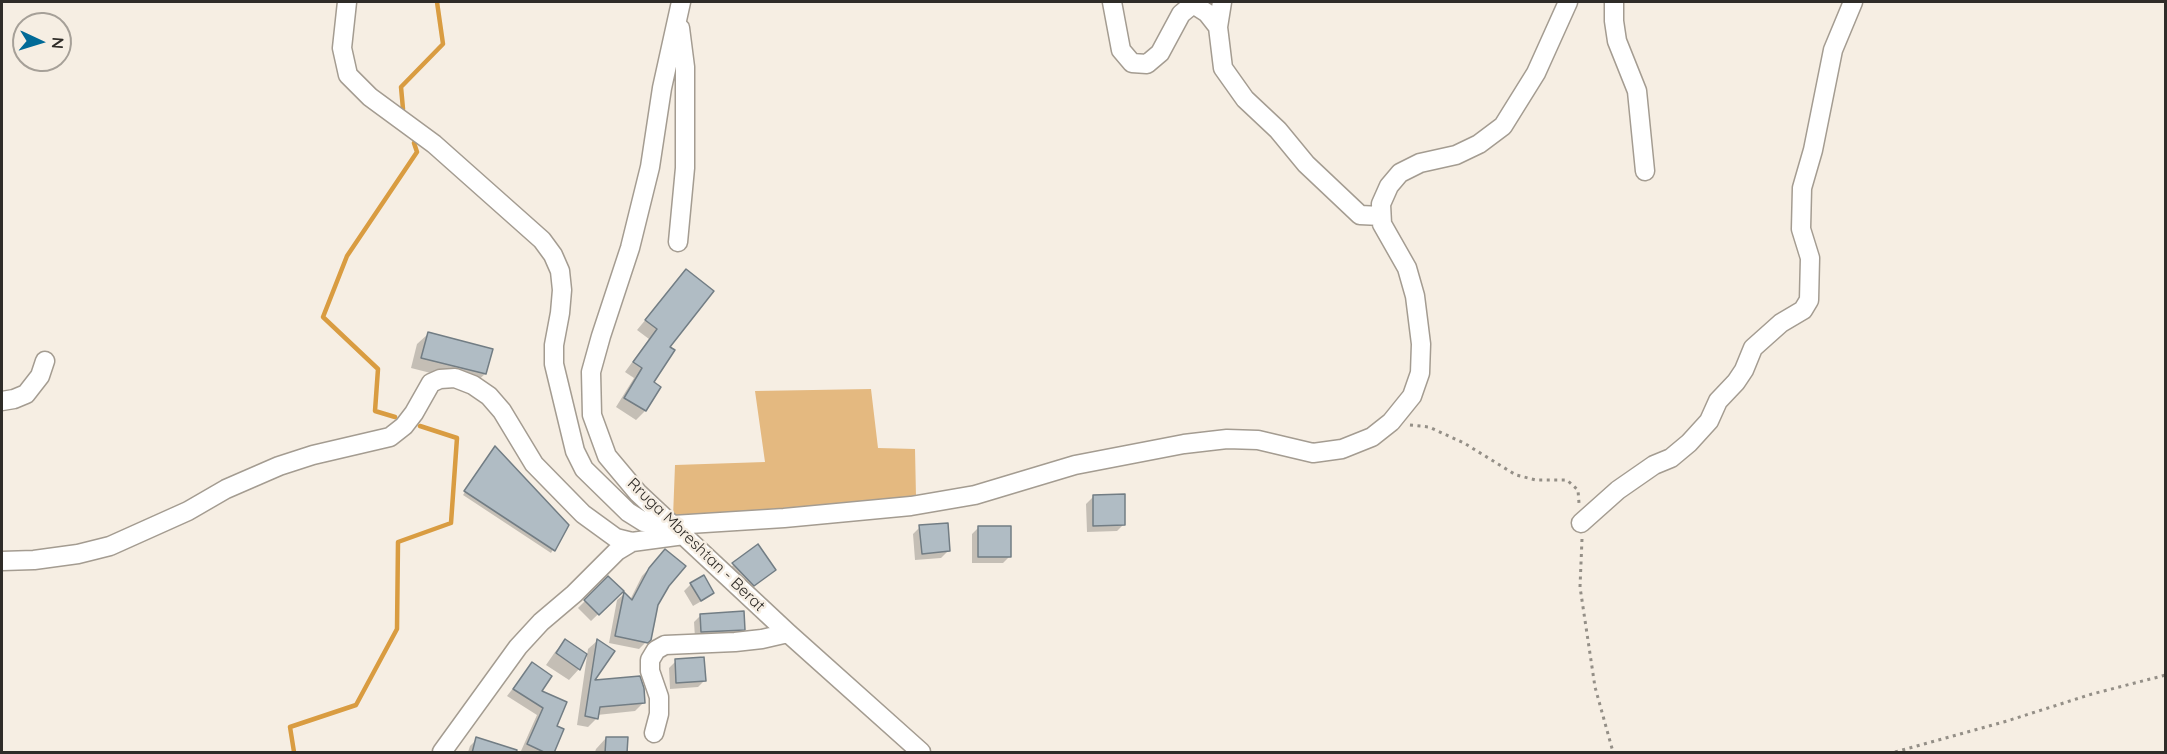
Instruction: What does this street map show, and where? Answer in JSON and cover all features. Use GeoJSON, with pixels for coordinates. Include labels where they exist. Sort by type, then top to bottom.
{"type":"FeatureCollection","features":[{"type":"Feature","properties":{"kind":"street"},"geometry":{"type":"LineString","coordinates":[[347,2],[342,48],[348,75],[370,97],[434,144],[542,240],[553,255],[560,271],[562,290],[554,345],[554,364],[575,451],[584,469],[628,512],[644,522],[679,530]]}},
{"type":"Feature","properties":{"kind":"street"},"geometry":{"type":"LineString","coordinates":[[1112,2],[1121,50],[1132,63],[1147,64],[1160,53],[1181,14],[1193,4],[1206,13],[1218,27]]}},
{"type":"Feature","properties":{"kind":"street"},"geometry":{"type":"LineString","coordinates":[[1222,2],[1218,27],[1223,68],[1245,99],[1278,130],[1306,164],[1360,215],[1381,216]]}},
{"type":"Feature","properties":{"kind":"street"},"geometry":{"type":"LineString","coordinates":[[442,753],[525,638],[600,570],[617,551],[632,542],[679,530],[911,506],[975,495],[1075,465],[1184,444],[1227,439],[1258,440],[1313,453],[1342,449],[1372,437],[1391,422],[1412,396],[1420,373],[1421,344],[1415,296],[1407,268],[1382,224],[1381,204],[1389,186],[1400,173],[1420,164],[1456,155],[1479,144],[1503,126],[1536,73],[1568,2]]}},
{"type":"Feature","properties":{"kind":"street"},"geometry":{"type":"LineString","coordinates":[[1614,2],[1617,41],[1636,91],[1645,171]]}},
{"type":"Feature","properties":{"kind":"street"},"geometry":{"type":"LineString","coordinates":[[1581,523],[1618,490],[1654,465],[1671,458],[1689,443],[1709,421],[1718,401],[1736,382],[1753,348],[1781,323],[1803,310],[1809,300],[1810,258],[1801,229],[1802,188],[1833,50],[1853,2]]}},
{"type":"Feature","properties":{"kind":"street"},"geometry":{"type":"LineString","coordinates":[[678,242],[685,168],[685,67],[680,8]]}},
{"type":"Feature","properties":{"kind":"street","name":"Rruga Mbreshtan - Berat"},"geometry":{"type":"LineString","coordinates":[[680,8],[662,88],[650,167],[633,237],[591,372],[592,415],[607,456],[638,493],[921,753]]}},
{"type":"Feature","properties":{"kind":"street"},"geometry":{"type":"LineString","coordinates":[[2,401],[26,394],[40,376],[45,362]]}},
{"type":"Feature","properties":{"kind":"street"},"geometry":{"type":"LineString","coordinates":[[2,561],[56,557],[110,546],[178,516],[226,489],[279,466],[390,436],[409,420],[431,383],[440,379],[455,378],[489,396],[502,411],[534,464],[583,514],[616,538],[632,542]]}},
{"type":"Feature","properties":{"kind":"street"},"geometry":{"type":"LineString","coordinates":[[654,733],[659,714],[658,697],[650,671],[650,660],[656,650],[665,645],[735,642],[788,633]]}},
{"type":"Feature","properties":{"kind":"path"},"geometry":{"type":"LineString","coordinates":[[1391,422],[1429,427],[1464,443],[1516,475],[1536,480],[1567,480],[1578,489],[1581,523],[1580,587],[1595,687],[1613,753]]}},
{"type":"Feature","properties":{"kind":"path"},"geometry":{"type":"LineString","coordinates":[[1895,753],[2092,694],[2166,675]]}},
{"type":"Feature","properties":{"kind":"shaded area"},"geometry":{"type":"Polygon","coordinates":[[[871,389],[878,448],[915,449],[916,497],[673,517],[675,465],[765,462],[755,391],[871,389]]]}},
{"type":"Feature","properties":{"kind":"building"},"geometry":{"type":"Polygon","coordinates":[[[686,269],[714,291],[670,347],[675,350],[654,382],[661,387],[646,411],[624,398],[642,368],[633,362],[657,329],[645,320],[686,269]]]}},
{"type":"Feature","properties":{"kind":"building"},"geometry":{"type":"Polygon","coordinates":[[[428,332],[493,349],[486,374],[421,358],[428,332]]]}},
{"type":"Feature","properties":{"kind":"building"},"geometry":{"type":"Polygon","coordinates":[[[495,446],[569,525],[555,551],[464,491],[495,446]]]}},
{"type":"Feature","properties":{"kind":"building"},"geometry":{"type":"Polygon","coordinates":[[[1125,494],[1125,525],[1093,526],[1093,495],[1125,494]]]}},
{"type":"Feature","properties":{"kind":"building"},"geometry":{"type":"Polygon","coordinates":[[[948,523],[950,551],[922,554],[919,525],[948,523]]]}},
{"type":"Feature","properties":{"kind":"building"},"geometry":{"type":"Polygon","coordinates":[[[978,526],[1011,526],[1011,557],[978,557],[978,526]]]}},
{"type":"Feature","properties":{"kind":"building"},"geometry":{"type":"Polygon","coordinates":[[[758,544],[776,570],[754,586],[732,563],[758,544]]]}},
{"type":"Feature","properties":{"kind":"building"},"geometry":{"type":"Polygon","coordinates":[[[665,549],[686,566],[669,586],[658,605],[651,640],[648,643],[615,636],[624,592],[632,600],[649,568],[665,549]]]}},
{"type":"Feature","properties":{"kind":"building"},"geometry":{"type":"Polygon","coordinates":[[[704,575],[714,593],[701,601],[690,583],[704,575]]]}},
{"type":"Feature","properties":{"kind":"building"},"geometry":{"type":"Polygon","coordinates":[[[608,576],[624,591],[599,615],[584,600],[608,576]]]}},
{"type":"Feature","properties":{"kind":"building"},"geometry":{"type":"Polygon","coordinates":[[[744,611],[745,630],[701,632],[700,614],[744,611]]]}},
{"type":"Feature","properties":{"kind":"building"},"geometry":{"type":"Polygon","coordinates":[[[565,639],[587,654],[580,670],[556,653],[565,639]]]}},
{"type":"Feature","properties":{"kind":"building"},"geometry":{"type":"Polygon","coordinates":[[[597,639],[615,651],[595,680],[640,676],[645,703],[600,707],[598,719],[585,716],[597,639]]]}},
{"type":"Feature","properties":{"kind":"building"},"geometry":{"type":"Polygon","coordinates":[[[704,657],[706,681],[676,683],[675,659],[704,657]]]}},
{"type":"Feature","properties":{"kind":"building"},"geometry":{"type":"Polygon","coordinates":[[[532,662],[552,676],[542,691],[567,702],[557,726],[564,729],[554,753],[546,753],[527,744],[543,708],[513,689],[532,662]]]}},
{"type":"Feature","properties":{"kind":"building"},"geometry":{"type":"Polygon","coordinates":[[[476,737],[517,750],[516,753],[472,753],[476,737]]]}},
{"type":"Feature","properties":{"kind":"building"},"geometry":{"type":"Polygon","coordinates":[[[606,737],[628,737],[627,753],[605,753],[606,737]]]}},
{"type":"Feature","properties":{"kind":"waterway"},"geometry":{"type":"LineString","coordinates":[[403,109],[401,87],[443,44],[437,2]]}},
{"type":"Feature","properties":{"kind":"waterway"},"geometry":{"type":"LineString","coordinates":[[395,417],[375,411],[378,369],[323,317],[347,256],[417,152],[414,143]]}},
{"type":"Feature","properties":{"kind":"waterway"},"geometry":{"type":"LineString","coordinates":[[294,752],[290,727],[356,705],[397,629],[398,542],[451,523],[457,438],[420,426]]}}]}
